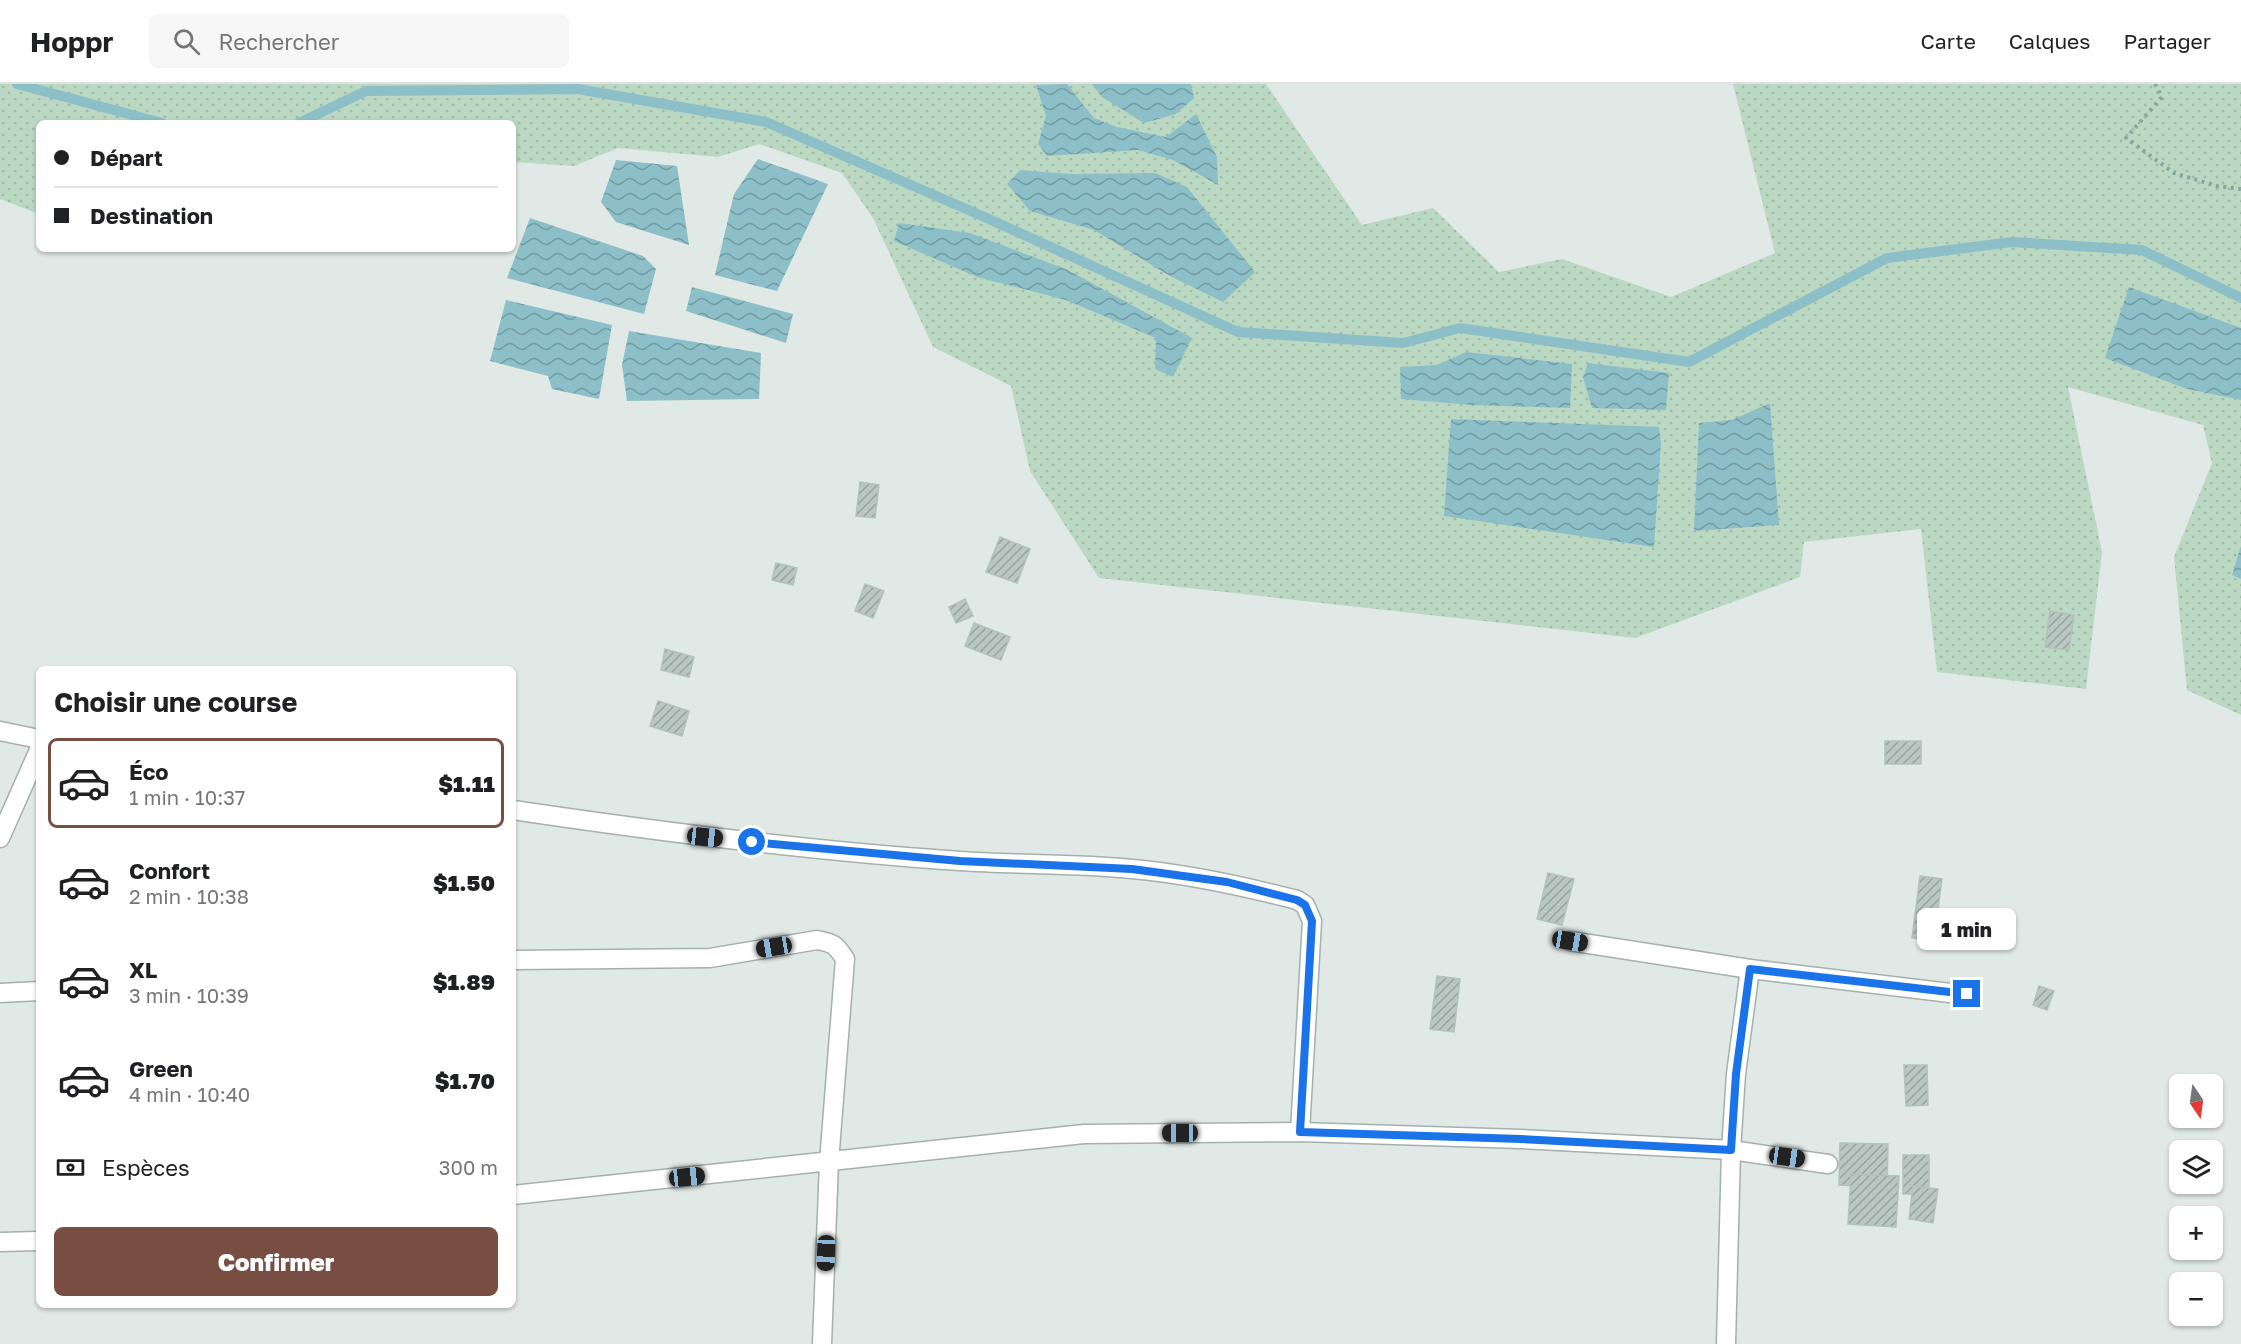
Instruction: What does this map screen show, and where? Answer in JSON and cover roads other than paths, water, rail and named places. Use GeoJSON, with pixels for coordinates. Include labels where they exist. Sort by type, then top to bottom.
{"type":"FeatureCollection","features":[{"type":"Feature","properties":{"kind":"street"},"geometry":{"type":"LineString","coordinates":[[0,731],[36,738]]}},
{"type":"Feature","properties":{"kind":"street"},"geometry":{"type":"LineString","coordinates":[[0,838],[36,757]]}},
{"type":"Feature","properties":{"kind":"street"},"geometry":{"type":"LineString","coordinates":[[516,810],[681,834],[799,847],[960,861],[1132,869],[1227,882],[1297,900],[1305,905],[1312,921],[1300,1132]]}},
{"type":"Feature","properties":{"kind":"street"},"geometry":{"type":"LineString","coordinates":[[516,960],[710,958],[817,940],[832,942],[845,959],[829,1162],[822,1344]]}},
{"type":"Feature","properties":{"kind":"street"},"geometry":{"type":"LineString","coordinates":[[1570,941],[1750,969],[1967,994]]}},
{"type":"Feature","properties":{"kind":"street"},"geometry":{"type":"LineString","coordinates":[[1726,1344],[1731,1150],[1736,1074],[1750,969]]}},
{"type":"Feature","properties":{"kind":"street"},"geometry":{"type":"LineString","coordinates":[[0,993],[36,991]]}},
{"type":"Feature","properties":{"kind":"street"},"geometry":{"type":"LineString","coordinates":[[516,1195],[1084,1134],[1300,1132],[1532,1140],[1731,1150],[1828,1164]]}},
{"type":"Feature","properties":{"kind":"street"},"geometry":{"type":"LineString","coordinates":[[0,1242],[36,1241]]}},
{"type":"Feature","properties":{"kind":"water"},"geometry":{"type":"Polygon","coordinates":[[[1067,84],[1094,118],[1117,127],[1166,137],[1196,114],[1217,157],[1218,185],[1173,160],[1138,150],[1047,156],[1038,144],[1046,116],[1036,85],[1067,84]]]}},
{"type":"Feature","properties":{"kind":"water"},"geometry":{"type":"Polygon","coordinates":[[[1092,84],[1191,84],[1194,98],[1176,114],[1144,123],[1102,97],[1092,84]]]}},
{"type":"Feature","properties":{"kind":"water"},"geometry":{"type":"Polygon","coordinates":[[[758,159],[828,184],[777,291],[715,275],[734,194],[758,159]]]}},
{"type":"Feature","properties":{"kind":"water"},"geometry":{"type":"Polygon","coordinates":[[[616,160],[677,166],[689,245],[616,222],[601,202],[616,160]]]}},
{"type":"Feature","properties":{"kind":"water"},"geometry":{"type":"Polygon","coordinates":[[[1020,170],[1070,174],[1155,173],[1187,187],[1255,272],[1223,302],[1170,276],[1094,230],[1030,211],[1007,184],[1020,170]]]}},
{"type":"Feature","properties":{"kind":"water"},"geometry":{"type":"Polygon","coordinates":[[[530,218],[643,256],[656,269],[644,314],[507,278],[530,218]]]}},
{"type":"Feature","properties":{"kind":"water"},"geometry":{"type":"Polygon","coordinates":[[[899,223],[970,233],[1068,270],[1192,338],[1173,377],[1155,369],[1156,338],[1066,300],[977,277],[894,241],[899,223]]]}},
{"type":"Feature","properties":{"kind":"water"},"geometry":{"type":"Polygon","coordinates":[[[692,287],[793,314],[786,343],[686,311],[692,287]]]}},
{"type":"Feature","properties":{"kind":"water"},"geometry":{"type":"Polygon","coordinates":[[[2129,287],[2241,328],[2241,400],[2187,389],[2105,358],[2129,287]]]}},
{"type":"Feature","properties":{"kind":"water"},"geometry":{"type":"Polygon","coordinates":[[[506,300],[612,325],[599,399],[552,389],[548,376],[490,361],[506,300]]]}},
{"type":"Feature","properties":{"kind":"water"},"geometry":{"type":"Polygon","coordinates":[[[629,331],[761,353],[759,399],[627,401],[622,365],[629,331]]]}},
{"type":"Feature","properties":{"kind":"water"},"geometry":{"type":"Polygon","coordinates":[[[1466,352],[1572,364],[1570,408],[1472,405],[1401,399],[1400,367],[1437,365],[1466,352]]]}},
{"type":"Feature","properties":{"kind":"water"},"geometry":{"type":"Polygon","coordinates":[[[1588,363],[1669,373],[1666,410],[1592,408],[1583,377],[1588,363]]]}},
{"type":"Feature","properties":{"kind":"water"},"geometry":{"type":"Polygon","coordinates":[[[1770,403],[1779,525],[1694,531],[1699,423],[1732,420],[1770,403]]]}},
{"type":"Feature","properties":{"kind":"water"},"geometry":{"type":"Polygon","coordinates":[[[1451,419],[1659,427],[1661,443],[1654,547],[1444,516],[1451,419]]]}},
{"type":"Feature","properties":{"kind":"water"},"geometry":{"type":"Polygon","coordinates":[[[2241,546],[2241,579],[2232,575],[2241,546]]]}},
{"type":"Feature","properties":{"kind":"waterway"},"geometry":{"type":"LineString","coordinates":[[17,84],[151,120]]}},
{"type":"Feature","properties":{"kind":"waterway"},"geometry":{"type":"LineString","coordinates":[[305,120],[366,91],[578,89],[766,122],[980,215],[1238,332],[1403,343],[1460,328],[1689,362],[1887,258],[2012,242],[2142,250],[2241,298]]}}]}
